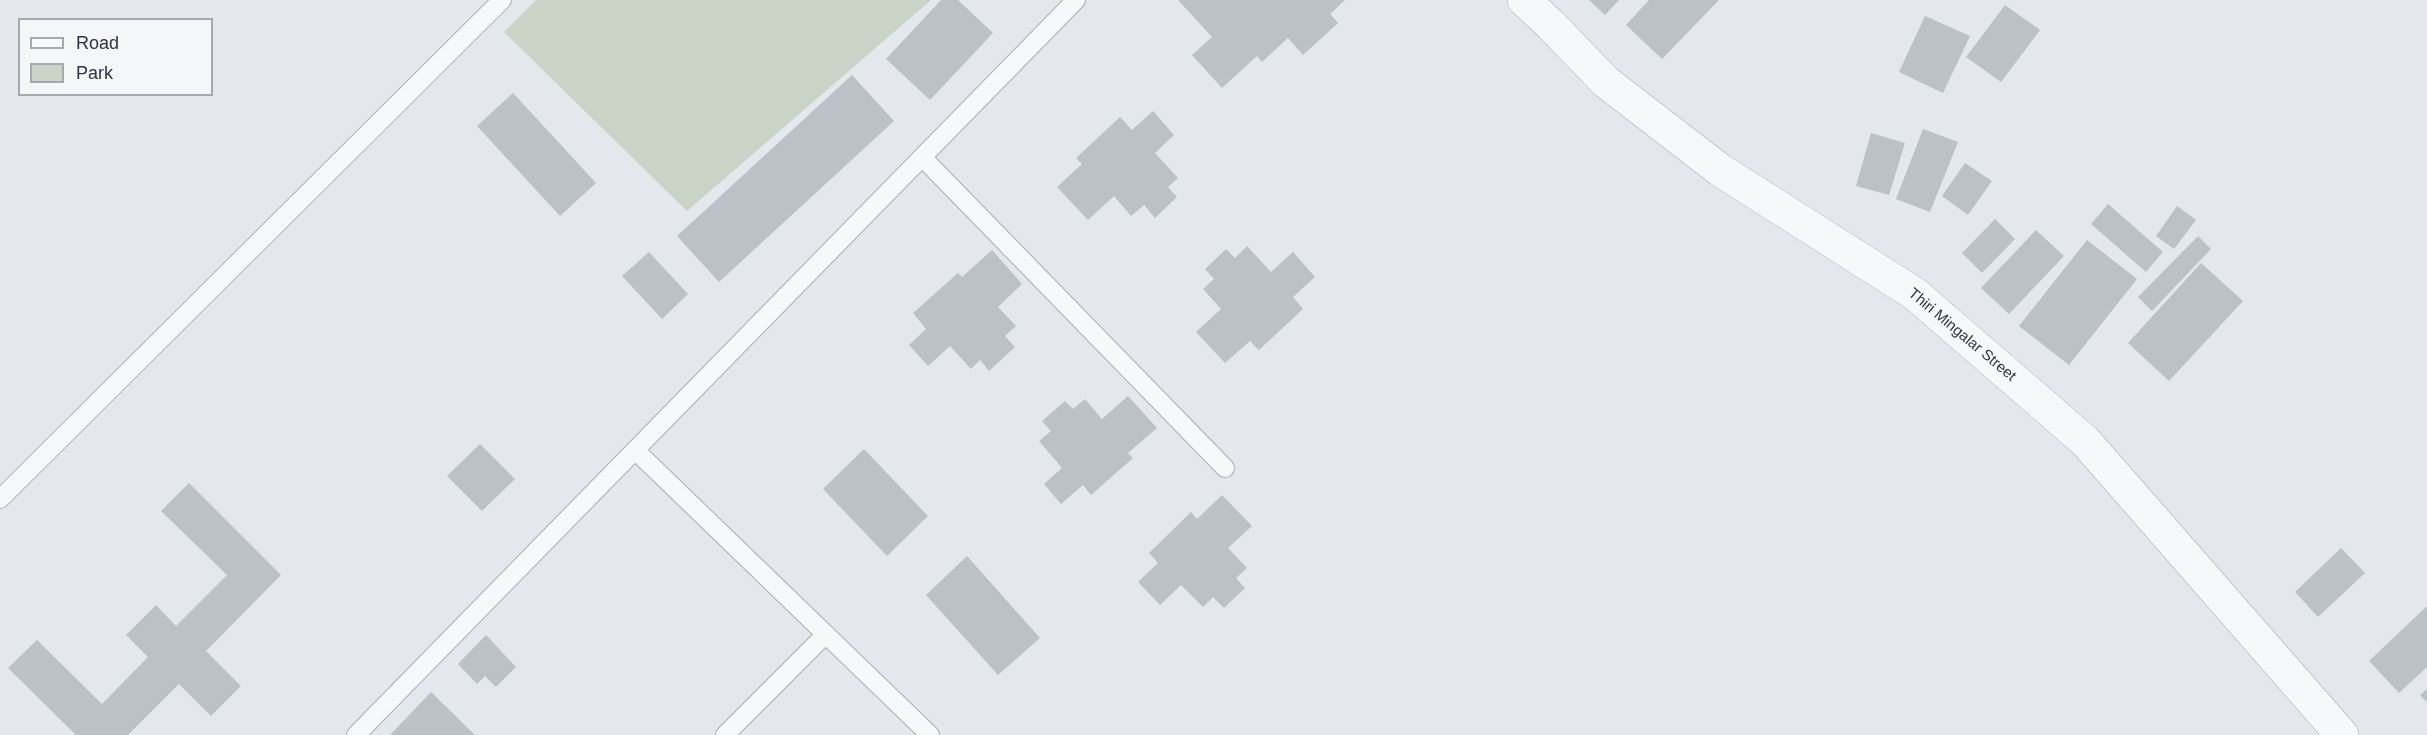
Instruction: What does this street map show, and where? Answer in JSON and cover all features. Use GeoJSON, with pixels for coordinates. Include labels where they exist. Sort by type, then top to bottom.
{"type":"FeatureCollection","features":[{"type":"Feature","properties":{"kind":"street","name":"Thiri Mingalar Street"},"geometry":{"type":"LineString","coordinates":[[1524,0],[1606,82],[1720,170],[1915,294],[2085,441],[2342,735]]}},
{"type":"Feature","properties":{"kind":"lane"},"geometry":{"type":"LineString","coordinates":[[0,499],[502,0]]}},
{"type":"Feature","properties":{"kind":"lane"},"geometry":{"type":"LineString","coordinates":[[356,735],[1076,0]]}},
{"type":"Feature","properties":{"kind":"lane"},"geometry":{"type":"LineString","coordinates":[[922,157],[1225,468]]}},
{"type":"Feature","properties":{"kind":"lane"},"geometry":{"type":"LineString","coordinates":[[634,450],[930,735]]}},
{"type":"Feature","properties":{"kind":"lane"},"geometry":{"type":"LineString","coordinates":[[725,735],[826,634]]}},
{"type":"Feature","properties":{"kind":"green space"},"geometry":{"type":"Polygon","coordinates":[[[536,0],[931,0],[687,211],[504,32],[536,0]]]}},
{"type":"Feature","properties":{"kind":"building"},"geometry":{"type":"Polygon","coordinates":[[[941,0],[958,0],[993,33],[930,100],[886,59],[941,0]]]}},
{"type":"Feature","properties":{"kind":"building"},"geometry":{"type":"Polygon","coordinates":[[[1178,0],[1345,0],[1330,14],[1338,23],[1303,55],[1288,38],[1262,62],[1257,56],[1222,88],[1192,55],[1212,37],[1178,0]]]}},
{"type":"Feature","properties":{"kind":"building"},"geometry":{"type":"Polygon","coordinates":[[[1589,0],[1619,0],[1605,15],[1589,0]]]}},
{"type":"Feature","properties":{"kind":"building"},"geometry":{"type":"Polygon","coordinates":[[[1649,0],[1719,0],[1662,59],[1626,25],[1649,0]]]}},
{"type":"Feature","properties":{"kind":"building"},"geometry":{"type":"Polygon","coordinates":[[[2005,5],[2040,30],[2001,82],[1966,57],[2005,5]]]}},
{"type":"Feature","properties":{"kind":"building"},"geometry":{"type":"Polygon","coordinates":[[[1925,16],[1970,36],[1943,93],[1899,72],[1925,16]]]}},
{"type":"Feature","properties":{"kind":"building"},"geometry":{"type":"Polygon","coordinates":[[[852,75],[894,121],[719,282],[677,236],[852,75]]]}},
{"type":"Feature","properties":{"kind":"building"},"geometry":{"type":"Polygon","coordinates":[[[513,93],[596,183],[560,216],[477,126],[513,93]]]}},
{"type":"Feature","properties":{"kind":"building"},"geometry":{"type":"Polygon","coordinates":[[[1153,111],[1174,135],[1155,153],[1178,178],[1168,187],[1177,197],[1155,218],[1144,205],[1131,216],[1114,196],[1088,220],[1057,187],[1082,164],[1076,158],[1120,117],[1132,130],[1153,111]]]}},
{"type":"Feature","properties":{"kind":"building"},"geometry":{"type":"Polygon","coordinates":[[[1923,129],[1958,142],[1930,212],[1896,199],[1923,129]]]}},
{"type":"Feature","properties":{"kind":"building"},"geometry":{"type":"Polygon","coordinates":[[[1871,133],[1905,143],[1889,195],[1856,186],[1871,133]]]}},
{"type":"Feature","properties":{"kind":"building"},"geometry":{"type":"Polygon","coordinates":[[[1965,163],[1992,181],[1968,215],[1942,196],[1965,163]]]}},
{"type":"Feature","properties":{"kind":"building"},"geometry":{"type":"Polygon","coordinates":[[[2108,204],[2163,252],[2146,272],[2091,224],[2108,204]]]}},
{"type":"Feature","properties":{"kind":"building"},"geometry":{"type":"Polygon","coordinates":[[[2177,206],[2196,220],[2174,249],[2156,236],[2177,206]]]}},
{"type":"Feature","properties":{"kind":"building"},"geometry":{"type":"Polygon","coordinates":[[[1995,219],[2015,239],[1982,273],[1962,253],[1995,219]]]}},
{"type":"Feature","properties":{"kind":"building"},"geometry":{"type":"Polygon","coordinates":[[[2036,230],[2064,256],[2009,314],[1981,288],[2036,230]]]}},
{"type":"Feature","properties":{"kind":"building"},"geometry":{"type":"Polygon","coordinates":[[[2198,236],[2211,249],[2152,311],[2138,297],[2198,236]]]}},
{"type":"Feature","properties":{"kind":"building"},"geometry":{"type":"Polygon","coordinates":[[[2087,240],[2137,279],[2069,365],[2019,326],[2087,240]]]}},
{"type":"Feature","properties":{"kind":"building"},"geometry":{"type":"Polygon","coordinates":[[[1247,246],[1271,272],[1293,252],[1315,277],[1293,297],[1303,309],[1259,350],[1250,341],[1225,363],[1196,332],[1221,309],[1203,289],[1214,279],[1205,269],[1226,249],[1235,258],[1247,246]]]}},
{"type":"Feature","properties":{"kind":"building"},"geometry":{"type":"Polygon","coordinates":[[[992,250],[1022,284],[998,307],[1016,326],[1005,336],[1015,347],[989,371],[980,360],[971,369],[950,346],[928,366],[909,345],[926,329],[913,313],[958,273],[962,277],[992,250]]]}},
{"type":"Feature","properties":{"kind":"building"},"geometry":{"type":"Polygon","coordinates":[[[649,252],[688,294],[662,319],[622,276],[649,252]]]}},
{"type":"Feature","properties":{"kind":"building"},"geometry":{"type":"Polygon","coordinates":[[[2201,263],[2243,301],[2169,381],[2128,343],[2201,263]]]}},
{"type":"Feature","properties":{"kind":"building"},"geometry":{"type":"Polygon","coordinates":[[[1128,396],[1157,428],[1128,453],[1133,458],[1091,495],[1083,485],[1061,504],[1044,484],[1062,468],[1039,441],[1051,431],[1042,421],[1065,401],[1073,409],[1085,399],[1102,419],[1128,396]]]}},
{"type":"Feature","properties":{"kind":"building"},"geometry":{"type":"Polygon","coordinates":[[[480,444],[515,479],[482,511],[447,476],[480,444]]]}},
{"type":"Feature","properties":{"kind":"building"},"geometry":{"type":"Polygon","coordinates":[[[864,449],[928,516],[887,556],[823,489],[864,449]]]}},
{"type":"Feature","properties":{"kind":"building"},"geometry":{"type":"Polygon","coordinates":[[[189,483],[281,575],[206,651],[241,686],[211,716],[179,684],[128,735],[76,735],[8,668],[37,640],[102,704],[148,657],[126,635],[156,605],[176,626],[227,575],[161,511],[189,483]]]}},
{"type":"Feature","properties":{"kind":"building"},"geometry":{"type":"Polygon","coordinates":[[[1222,495],[1252,526],[1228,548],[1247,568],[1236,578],[1245,588],[1224,608],[1213,597],[1203,607],[1181,585],[1160,605],[1138,582],[1158,563],[1149,553],[1191,512],[1197,519],[1222,495]]]}},
{"type":"Feature","properties":{"kind":"building"},"geometry":{"type":"Polygon","coordinates":[[[2341,548],[2365,573],[2318,617],[2295,592],[2341,548]]]}},
{"type":"Feature","properties":{"kind":"building"},"geometry":{"type":"Polygon","coordinates":[[[967,556],[1040,638],[998,675],[926,595],[967,556]]]}},
{"type":"Feature","properties":{"kind":"building"},"geometry":{"type":"Polygon","coordinates":[[[2427,606],[2427,667],[2399,693],[2369,661],[2427,606]]]}},
{"type":"Feature","properties":{"kind":"building"},"geometry":{"type":"Polygon","coordinates":[[[486,635],[516,667],[496,687],[485,676],[477,684],[458,664],[486,635]]]}},
{"type":"Feature","properties":{"kind":"building"},"geometry":{"type":"Polygon","coordinates":[[[2427,689],[2427,702],[2420,695],[2427,689]]]}},
{"type":"Feature","properties":{"kind":"building"},"geometry":{"type":"Polygon","coordinates":[[[431,692],[475,735],[390,735],[431,692]]]}}]}
